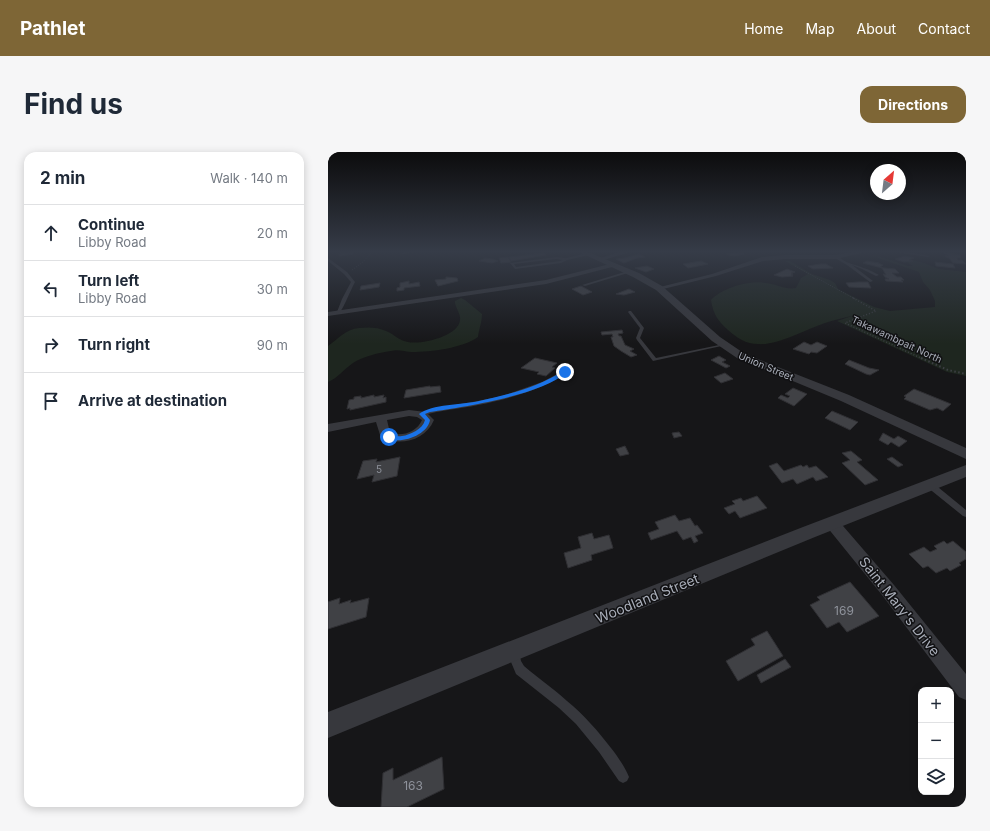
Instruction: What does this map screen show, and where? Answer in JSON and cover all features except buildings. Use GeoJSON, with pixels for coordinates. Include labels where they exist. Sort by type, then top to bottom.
{"type":"FeatureCollection","features":[{"type":"Feature","properties":{"kind":"street"},"geometry":{"type":"LineString","coordinates":[[328,314],[543,283]]}},
{"type":"Feature","properties":{"kind":"street","name":"Union Street"},"geometry":{"type":"LineString","coordinates":[[649,283],[659,288],[724,345],[753,362],[845,398],[966,454]]}},
{"type":"Feature","properties":{"kind":"street"},"geometry":{"type":"LineString","coordinates":[[659,288],[682,283]]}},
{"type":"Feature","properties":{"kind":"street"},"geometry":{"type":"LineString","coordinates":[[328,428],[381,418],[409,414],[422,414],[428,420],[427,424],[417,433],[403,438],[395,438],[385,435],[381,418]]}},
{"type":"Feature","properties":{"kind":"street","name":"Woodland Street"},"geometry":{"type":"LineString","coordinates":[[328,725],[832,523],[966,471]]}},
{"type":"Feature","properties":{"kind":"street","name":"Saint Mary's Drive"},"geometry":{"type":"LineString","coordinates":[[832,523],[888,590],[966,690]]}},
{"type":"Feature","properties":{"kind":"lane"},"geometry":{"type":"LineString","coordinates":[[339,312],[346,294],[353,283]]}},
{"type":"Feature","properties":{"kind":"lane"},"geometry":{"type":"LineString","coordinates":[[584,285],[592,283]]}},
{"type":"Feature","properties":{"kind":"lane"},"geometry":{"type":"LineString","coordinates":[[630,312],[642,328],[638,338],[639,340],[655,360],[724,345]]}},
{"type":"Feature","properties":{"kind":"lane"},"geometry":{"type":"LineString","coordinates":[[422,414],[436,409],[479,403],[524,391],[555,379],[565,372]]}},
{"type":"Feature","properties":{"kind":"lane"},"geometry":{"type":"LineString","coordinates":[[930,485],[966,514]]}},
{"type":"Feature","properties":{"kind":"lane"},"geometry":{"type":"LineString","coordinates":[[514,651],[516,662],[520,670],[564,704],[582,721],[609,754],[623,777]]}},
{"type":"Feature","properties":{"kind":"path","name":"Takawambpait North"},"geometry":{"type":"LineString","coordinates":[[825,283],[876,311],[845,322],[948,370],[966,374]]}},
{"type":"Feature","properties":{"kind":"shaded area"},"geometry":{"type":"Polygon","coordinates":[[[762,283],[788,288],[796,288],[799,283],[834,283],[838,289],[874,307],[890,311],[935,307],[935,301],[930,290],[923,283],[966,283],[966,376],[947,372],[837,321],[852,316],[828,322],[774,342],[754,344],[746,342],[735,336],[716,317],[711,300],[722,292],[744,284],[762,283]]]}},
{"type":"Feature","properties":{"kind":"shaded area"},"geometry":{"type":"Polygon","coordinates":[[[461,298],[482,314],[478,337],[472,341],[446,349],[420,352],[394,350],[371,355],[353,363],[328,382],[328,346],[346,332],[354,329],[373,328],[389,332],[408,342],[414,343],[430,341],[447,335],[458,326],[460,318],[455,301],[461,298]]]}},
{"type":"Feature","properties":{"kind":"route"},"geometry":{"type":"LineString","coordinates":[[389,437],[403,438],[417,433],[427,424],[428,420],[426,416],[422,414],[429,411],[479,403],[524,391],[555,379],[565,372]]}}]}
